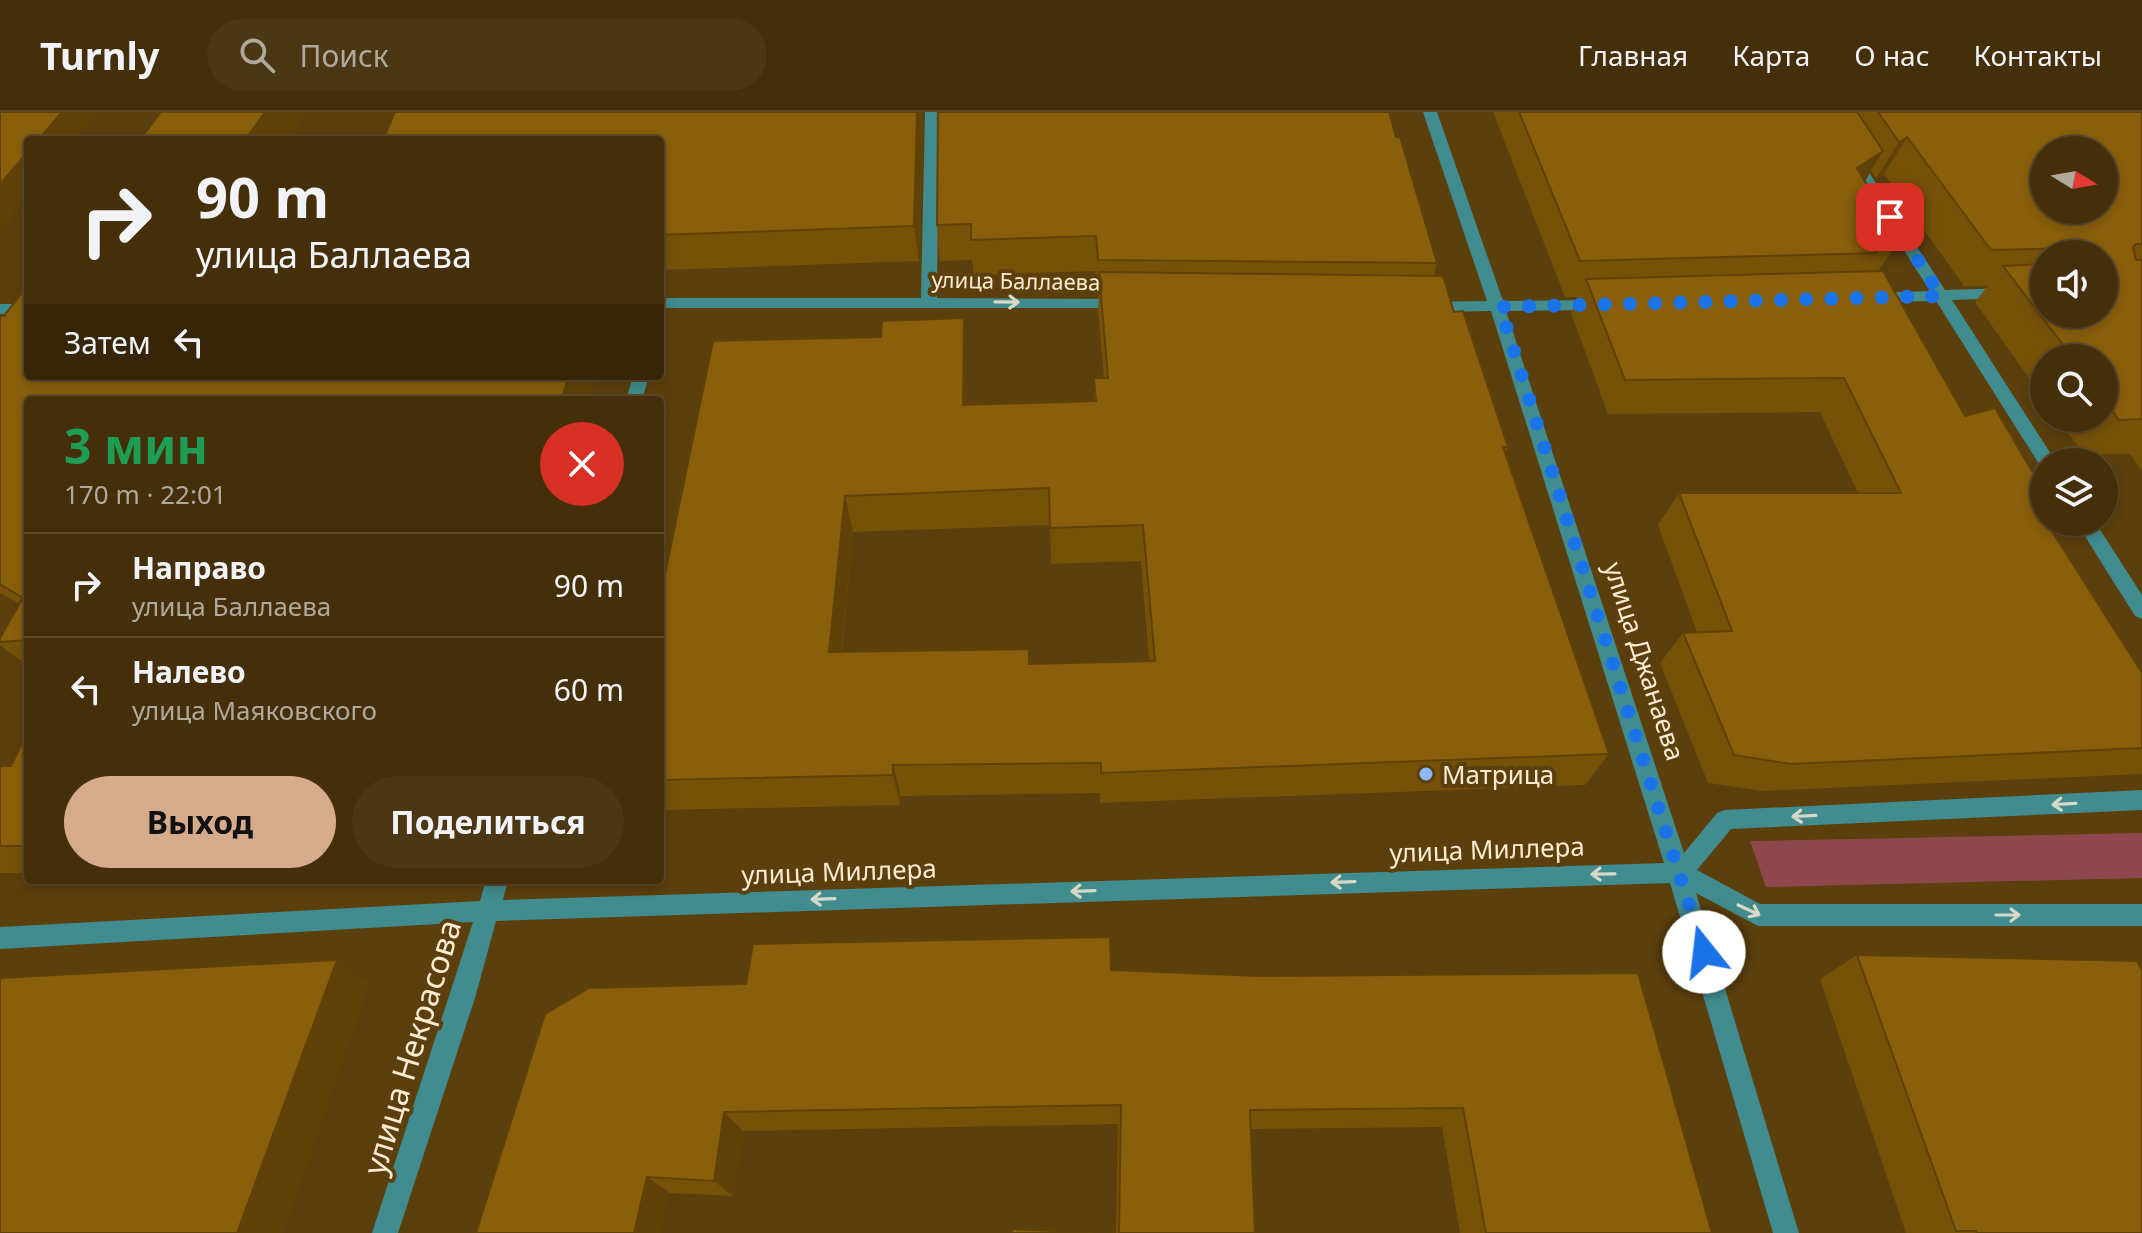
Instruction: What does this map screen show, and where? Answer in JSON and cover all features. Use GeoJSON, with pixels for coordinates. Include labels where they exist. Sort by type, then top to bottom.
{"type":"FeatureCollection","features":[{"type":"Feature","properties":{"kind":"street"},"geometry":{"type":"LineString","coordinates":[[929,301],[932,112]]}},
{"type":"Feature","properties":{"kind":"street","name":"улица Джанаева"},"geometry":{"type":"LineString","coordinates":[[1430,112],[1500,307],[1681,873],[1786,1233]]}},
{"type":"Feature","properties":{"kind":"street"},"geometry":{"type":"LineString","coordinates":[[1823,112],[2038,448]]}},
{"type":"Feature","properties":{"kind":"street"},"geometry":{"type":"LineString","coordinates":[[1853,299],[2030,293]]}},
{"type":"Feature","properties":{"kind":"street","name":"улица Баллаева"},"geometry":{"type":"LineString","coordinates":[[664,305],[929,301],[1134,304]]}},
{"type":"Feature","properties":{"kind":"street"},"geometry":{"type":"LineString","coordinates":[[1418,307],[1623,304]]}},
{"type":"Feature","properties":{"kind":"street"},"geometry":{"type":"LineString","coordinates":[[0,309],[24,309]]}},
{"type":"Feature","properties":{"kind":"street"},"geometry":{"type":"LineString","coordinates":[[2094,536],[2142,611]]}},
{"type":"Feature","properties":{"kind":"street"},"geometry":{"type":"LineString","coordinates":[[2142,800],[1725,820],[1681,873],[1758,915],[2142,915]]}},
{"type":"Feature","properties":{"kind":"street","name":"улица Миллера"},"geometry":{"type":"LineString","coordinates":[[0,938],[487,911],[1681,873]]}},
{"type":"Feature","properties":{"kind":"street","name":"улица Некрасова"},"geometry":{"type":"LineString","coordinates":[[385,1233],[463,998],[496,884]]}},
{"type":"Feature","properties":{"kind":"shaded area"},"geometry":{"type":"Polygon","coordinates":[[[2142,833],[2142,878],[1766,887],[1750,841],[2142,833]]]}},
{"type":"Feature","properties":{"kind":"building"},"geometry":{"type":"Polygon","coordinates":[[[0,112],[62,112],[41,136],[24,136],[24,157],[0,184],[0,112]]]}},
{"type":"Feature","properties":{"kind":"building"},"geometry":{"type":"Polygon","coordinates":[[[161,112],[265,112],[248,136],[143,136],[161,112]]]}},
{"type":"Feature","properties":{"kind":"building"},"geometry":{"type":"Polygon","coordinates":[[[395,112],[917,112],[914,226],[664,235],[664,136],[385,136],[395,112]]]}},
{"type":"Feature","properties":{"kind":"building"},"geometry":{"type":"Polygon","coordinates":[[[938,112],[1389,112],[1396,137],[1400,137],[1437,263],[1098,260],[1096,236],[971,240],[971,224],[937,225],[938,112]]]}},
{"type":"Feature","properties":{"kind":"building"},"geometry":{"type":"Polygon","coordinates":[[[1519,112],[1857,112],[1883,151],[1857,168],[1899,240],[1868,240],[1876,253],[1580,261],[1519,112]]]}},
{"type":"Feature","properties":{"kind":"building"},"geometry":{"type":"Polygon","coordinates":[[[1878,112],[2142,112],[2142,244],[2133,247],[2136,260],[2142,260],[2142,419],[2118,419],[2118,344],[2062,344],[2050,328],[2118,328],[2118,240],[2030,240],[2030,249],[1991,250],[1907,137],[1899,142],[1878,112]]]}},
{"type":"Feature","properties":{"kind":"building"},"geometry":{"type":"Polygon","coordinates":[[[2030,265],[2030,301],[2003,266],[2030,265]]]}},
{"type":"Feature","properties":{"kind":"building"},"geometry":{"type":"Polygon","coordinates":[[[1883,271],[1965,416],[1995,408],[2030,468],[2030,536],[2055,536],[2142,673],[2142,748],[1791,764],[1734,755],[1683,633],[1732,631],[1679,493],[1901,493],[1844,378],[1625,380],[1586,279],[1883,271]]]}},
{"type":"Feature","properties":{"kind":"building"},"geometry":{"type":"Polygon","coordinates":[[[1099,272],[1443,276],[1454,312],[1463,311],[1508,447],[1503,447],[1609,754],[1101,773],[1101,763],[893,765],[893,775],[664,780],[664,580],[713,341],[881,337],[882,321],[964,318],[963,405],[1096,401],[1094,378],[1108,378],[1099,272]],[[1049,488],[845,496],[829,652],[1029,649],[1029,664],[1155,661],[1143,525],[1050,528],[1049,488]]]}},
{"type":"Feature","properties":{"kind":"building"},"geometry":{"type":"Polygon","coordinates":[[[24,290],[24,380],[568,380],[562,396],[24,396],[24,640],[0,642],[23,598],[0,584],[0,316],[4,316],[24,290]]]}},
{"type":"Feature","properties":{"kind":"building"},"geometry":{"type":"Polygon","coordinates":[[[24,739],[24,846],[0,846],[0,766],[11,766],[24,739]]]}},
{"type":"Feature","properties":{"kind":"building"},"geometry":{"type":"Polygon","coordinates":[[[1110,937],[1111,970],[1259,976],[1638,973],[1712,1233],[1486,1233],[1463,1108],[1250,1110],[1255,1233],[1119,1233],[1121,1105],[724,1112],[714,1181],[647,1177],[634,1233],[476,1233],[545,1014],[589,988],[746,984],[753,944],[1110,937]]]}},
{"type":"Feature","properties":{"kind":"building"},"geometry":{"type":"Polygon","coordinates":[[[1857,955],[2137,961],[2142,970],[2142,1233],[1956,1231],[1857,955]]]}},
{"type":"Feature","properties":{"kind":"building"},"geometry":{"type":"Polygon","coordinates":[[[337,960],[237,1233],[0,1233],[0,978],[337,960]]]}},
{"type":"Feature","properties":{"kind":"building"},"geometry":{"type":"Polygon","coordinates":[[[1012,1229],[1093,1233],[1012,1233],[1012,1229]]]}},
{"type":"Feature","properties":{"kind":"place","name":"Матрица"},"geometry":{"type":"Point","coordinates":[1426,774]}},
{"type":"Feature","properties":{"kind":"route"},"geometry":{"type":"LineString","coordinates":[[1704,952],[1500,307],[1941,296],[1890,217]]}}]}
